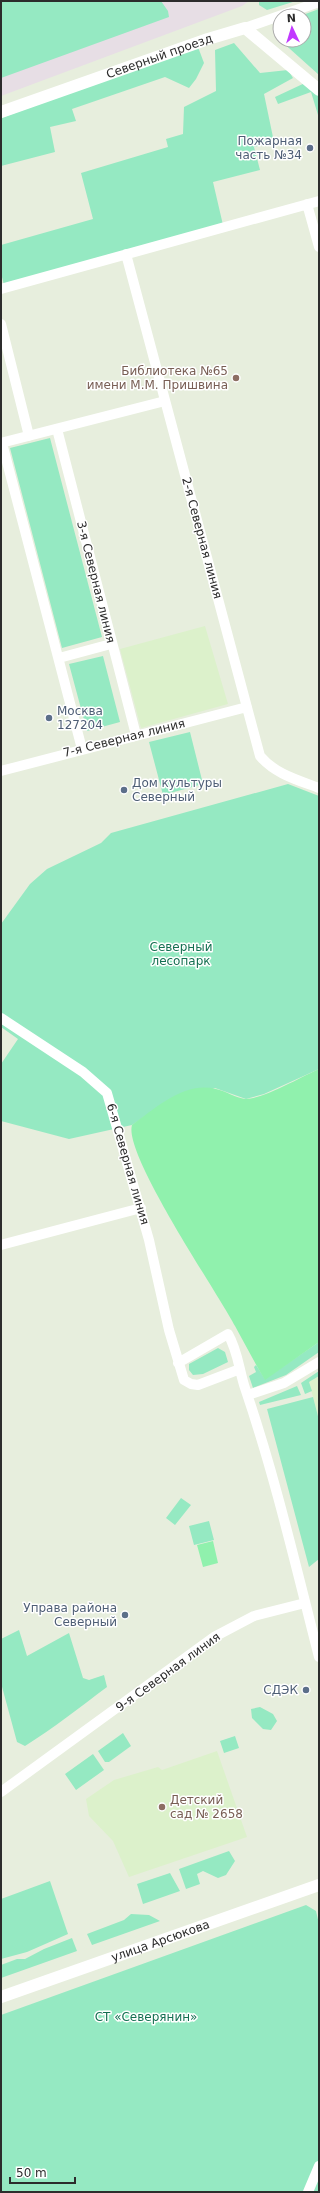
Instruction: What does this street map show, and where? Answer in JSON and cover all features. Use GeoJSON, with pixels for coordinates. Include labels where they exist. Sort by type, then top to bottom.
{"type":"FeatureCollection","features":[{"type":"Feature","properties":{"kind":"street","name":"Северный проезд"},"geometry":{"type":"LineString","coordinates":[[1,112],[208,39],[245,28],[319,2]]}},
{"type":"Feature","properties":{"kind":"street"},"geometry":{"type":"LineString","coordinates":[[245,28],[319,90]]}},
{"type":"Feature","properties":{"kind":"street"},"geometry":{"type":"LineString","coordinates":[[1,288],[319,200]]}},
{"type":"Feature","properties":{"kind":"street"},"geometry":{"type":"LineString","coordinates":[[307,204],[319,247]]}},
{"type":"Feature","properties":{"kind":"street","name":"2-я Северная линия"},"geometry":{"type":"LineString","coordinates":[[126,254],[260,756],[267,764],[278,772],[319,788]]}},
{"type":"Feature","properties":{"kind":"street"},"geometry":{"type":"LineString","coordinates":[[1,324],[29,436]]}},
{"type":"Feature","properties":{"kind":"street"},"geometry":{"type":"LineString","coordinates":[[82,749],[2,443],[165,401]]}},
{"type":"Feature","properties":{"kind":"street","name":"3-я Северная линия"},"geometry":{"type":"LineString","coordinates":[[57,428],[111,644],[136,736]]}},
{"type":"Feature","properties":{"kind":"street"},"geometry":{"type":"LineString","coordinates":[[59,658],[111,644]]}},
{"type":"Feature","properties":{"kind":"street","name":"7-я Северная линия"},"geometry":{"type":"LineString","coordinates":[[1,771],[247,707]]}},
{"type":"Feature","properties":{"kind":"street","name":"6-я Северная линия"},"geometry":{"type":"LineString","coordinates":[[1,1018],[83,1072],[107,1093],[141,1208],[178,1363],[183,1378],[191,1384],[198,1385],[240,1370]]}},
{"type":"Feature","properties":{"kind":"street"},"geometry":{"type":"LineString","coordinates":[[1,1244],[141,1208]]}},
{"type":"Feature","properties":{"kind":"street"},"geometry":{"type":"LineString","coordinates":[[178,1363],[228,1334],[236,1348],[240,1370],[319,1657]]}},
{"type":"Feature","properties":{"kind":"street"},"geometry":{"type":"LineString","coordinates":[[248,1395],[284,1383],[319,1362]]}},
{"type":"Feature","properties":{"kind":"street","name":"9-я Северная линия"},"geometry":{"type":"LineString","coordinates":[[1,1792],[214,1637],[254,1616],[305,1603]]}},
{"type":"Feature","properties":{"kind":"street","name":"улица Арсюкова"},"geometry":{"type":"LineString","coordinates":[[1,1997],[318,1888]]}},
{"type":"Feature","properties":{"kind":"street"},"geometry":{"type":"LineString","coordinates":[[308,2192],[319,2166]]}},
{"type":"Feature","properties":{"kind":"shaded area"},"geometry":{"type":"Polygon","coordinates":[[[1,1],[249,1],[242,6],[1,96],[1,1]]]}},
{"type":"Feature","properties":{"kind":"shaded area"},"geometry":{"type":"Polygon","coordinates":[[[205,626],[228,704],[141,728],[120,649],[205,626]]]}},
{"type":"Feature","properties":{"kind":"shaded area"},"geometry":{"type":"Polygon","coordinates":[[[319,1376],[319,1420],[309,1382],[319,1376]]]}},
{"type":"Feature","properties":{"kind":"shaded area","name":"Детский сад № 2658"},"geometry":{"type":"Polygon","coordinates":[[[217,1751],[247,1837],[129,1877],[113,1841],[89,1816],[86,1799],[114,1780],[158,1767],[162,1770],[217,1751]]]}},
{"type":"Feature","properties":{"kind":"green space"},"geometry":{"type":"Polygon","coordinates":[[[1,1],[161,1],[168,11],[169,17],[1,78],[1,1]]]}},
{"type":"Feature","properties":{"kind":"green space"},"geometry":{"type":"Polygon","coordinates":[[[259,1],[296,1],[267,10],[259,5],[259,1]]]}},
{"type":"Feature","properties":{"kind":"green space"},"geometry":{"type":"Polygon","coordinates":[[[319,9],[319,75],[289,48],[312,48],[312,12],[319,9]]]}},
{"type":"Feature","properties":{"kind":"green space"},"geometry":{"type":"Polygon","coordinates":[[[234,43],[260,73],[288,70],[293,78],[264,94],[274,142],[254,147],[260,170],[213,182],[223,225],[4,285],[1,273],[1,245],[93,219],[81,173],[168,147],[166,139],[183,134],[184,107],[216,91],[215,50],[234,43]]]}},
{"type":"Feature","properties":{"kind":"green space"},"geometry":{"type":"Polygon","coordinates":[[[198,47],[204,63],[196,79],[189,88],[165,77],[72,109],[76,121],[50,127],[55,152],[1,166],[1,118],[198,47]]]}},
{"type":"Feature","properties":{"kind":"green space"},"geometry":{"type":"Polygon","coordinates":[[[307,82],[319,94],[318,115],[311,92],[278,104],[275,97],[307,82]]]}},
{"type":"Feature","properties":{"kind":"green space"},"geometry":{"type":"Polygon","coordinates":[[[50,438],[102,637],[62,648],[10,448],[50,438]]]}},
{"type":"Feature","properties":{"kind":"green space"},"geometry":{"type":"Polygon","coordinates":[[[103,656],[120,722],[87,731],[69,664],[103,656]]]}},
{"type":"Feature","properties":{"kind":"green space"},"geometry":{"type":"Polygon","coordinates":[[[190,732],[203,784],[163,795],[149,742],[190,732]]]}},
{"type":"Feature","properties":{"kind":"green space","name":"Северный лесопарк"},"geometry":{"type":"Polygon","coordinates":[[[288,784],[319,796],[319,1069],[264,1094],[246,1099],[215,1088],[151,1112],[132,1125],[69,1139],[1,1121],[1,1064],[18,1039],[1,1027],[1,924],[30,884],[47,869],[101,843],[111,833],[288,784]]]}},
{"type":"Feature","properties":{"kind":"green space"},"geometry":{"type":"Polygon","coordinates":[[[319,1069],[319,1342],[265,1380],[225,1309],[173,1224],[156,1192],[142,1164],[133,1141],[132,1125],[161,1104],[182,1092],[204,1088],[216,1089],[245,1099],[252,1098],[271,1092],[319,1069]]]}},
{"type":"Feature","properties":{"kind":"green space"},"geometry":{"type":"Polygon","coordinates":[[[319,1342],[319,1352],[286,1375],[253,1388],[249,1376],[256,1372],[254,1367],[256,1365],[265,1379],[319,1342]]]}},
{"type":"Feature","properties":{"kind":"green space"},"geometry":{"type":"Polygon","coordinates":[[[218,1348],[225,1352],[228,1362],[203,1374],[193,1375],[189,1370],[189,1364],[218,1348]]]}},
{"type":"Feature","properties":{"kind":"green space"},"geometry":{"type":"Polygon","coordinates":[[[319,1371],[319,1376],[309,1382],[312,1391],[305,1394],[301,1383],[319,1371]]]}},
{"type":"Feature","properties":{"kind":"green space"},"geometry":{"type":"Polygon","coordinates":[[[297,1386],[301,1395],[260,1405],[259,1402],[297,1386]]]}},
{"type":"Feature","properties":{"kind":"green space"},"geometry":{"type":"Polygon","coordinates":[[[313,1397],[319,1420],[319,1559],[309,1567],[267,1409],[313,1397]]]}},
{"type":"Feature","properties":{"kind":"green space"},"geometry":{"type":"Polygon","coordinates":[[[181,1498],[191,1505],[175,1525],[166,1518],[181,1498]]]}},
{"type":"Feature","properties":{"kind":"green space"},"geometry":{"type":"Polygon","coordinates":[[[209,1521],[214,1540],[194,1545],[189,1526],[209,1521]]]}},
{"type":"Feature","properties":{"kind":"green space"},"geometry":{"type":"Polygon","coordinates":[[[213,1541],[218,1563],[203,1567],[197,1545],[213,1541]]]}},
{"type":"Feature","properties":{"kind":"green space"},"geometry":{"type":"Polygon","coordinates":[[[19,1630],[27,1656],[69,1633],[83,1678],[89,1680],[104,1675],[107,1687],[57,1725],[25,1746],[17,1742],[1,1683],[1,1639],[19,1630]]]}},
{"type":"Feature","properties":{"kind":"green space"},"geometry":{"type":"Polygon","coordinates":[[[260,1707],[273,1714],[277,1721],[271,1730],[263,1729],[252,1718],[251,1709],[260,1707]]]}},
{"type":"Feature","properties":{"kind":"green space"},"geometry":{"type":"Polygon","coordinates":[[[123,1733],[131,1746],[109,1762],[105,1762],[98,1751],[123,1733]]]}},
{"type":"Feature","properties":{"kind":"green space"},"geometry":{"type":"Polygon","coordinates":[[[235,1736],[239,1748],[224,1753],[220,1741],[235,1736]]]}},
{"type":"Feature","properties":{"kind":"green space"},"geometry":{"type":"Polygon","coordinates":[[[93,1754],[104,1770],[76,1790],[65,1774],[93,1754]]]}},
{"type":"Feature","properties":{"kind":"green space"},"geometry":{"type":"Polygon","coordinates":[[[229,1851],[235,1861],[226,1875],[218,1878],[203,1871],[197,1874],[200,1884],[186,1889],[179,1869],[229,1851]]]}},
{"type":"Feature","properties":{"kind":"green space"},"geometry":{"type":"Polygon","coordinates":[[[170,1873],[180,1891],[143,1904],[137,1884],[170,1873]]]}},
{"type":"Feature","properties":{"kind":"green space"},"geometry":{"type":"Polygon","coordinates":[[[50,1881],[68,1934],[27,1952],[1,1959],[1,1899],[50,1881]]]}},
{"type":"Feature","properties":{"kind":"green space","name":"СТ «Северянин»"},"geometry":{"type":"Polygon","coordinates":[[[306,1905],[316,1911],[319,1924],[319,2192],[1,2192],[1,2015],[306,1905]]]}},
{"type":"Feature","properties":{"kind":"green space"},"geometry":{"type":"Polygon","coordinates":[[[131,1914],[149,1915],[160,1921],[92,1945],[87,1934],[124,1920],[131,1914]]]}},
{"type":"Feature","properties":{"kind":"green space"},"geometry":{"type":"Polygon","coordinates":[[[72,1938],[77,1951],[1,1978],[1,1965],[17,1959],[25,1959],[44,1949],[72,1938]]]}},
{"type":"Feature","properties":{"kind":"place","name":"Пожарная часть №34"},"geometry":{"type":"Point","coordinates":[310,148]}},
{"type":"Feature","properties":{"kind":"place","name":"Библиотека №65 имени М.М. Пришвина"},"geometry":{"type":"Point","coordinates":[236,378]}},
{"type":"Feature","properties":{"kind":"place","name":"Москва 127204"},"geometry":{"type":"Point","coordinates":[49,718]}},
{"type":"Feature","properties":{"kind":"place","name":"Дом культуры Северный"},"geometry":{"type":"Point","coordinates":[124,790]}},
{"type":"Feature","properties":{"kind":"place","name":"Управа района Северный"},"geometry":{"type":"Point","coordinates":[125,1615]}},
{"type":"Feature","properties":{"kind":"place","name":"СДЭК"},"geometry":{"type":"Point","coordinates":[306,1690]}},
{"type":"Feature","properties":{"kind":"place","name":"Детский сад № 2658"},"geometry":{"type":"Point","coordinates":[162,1807]}}]}
